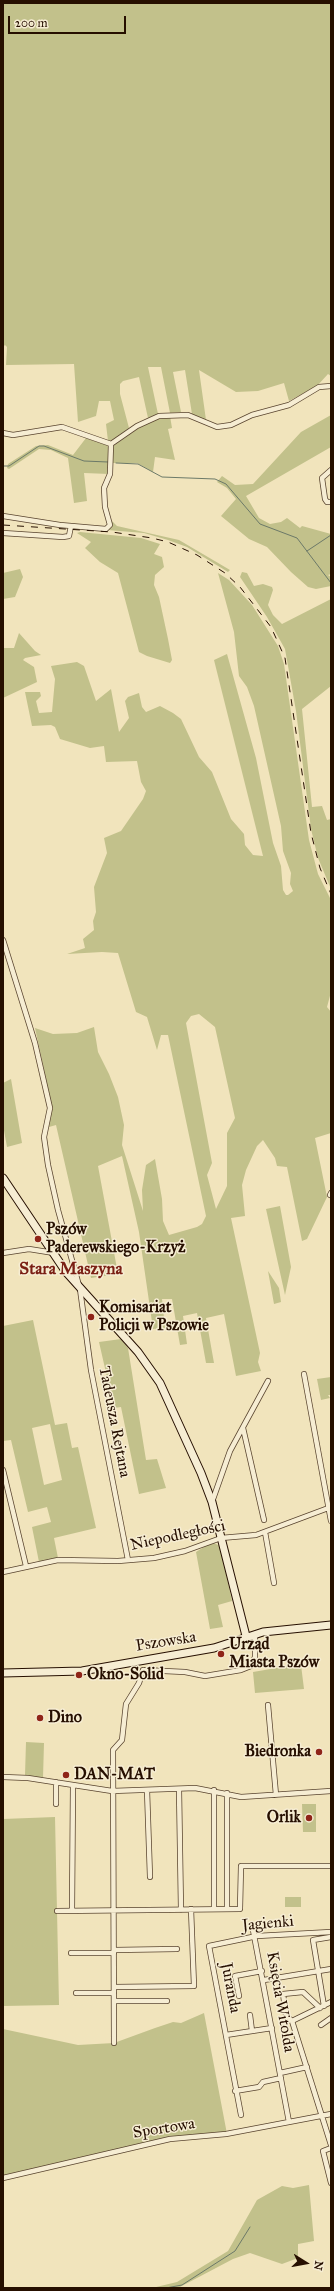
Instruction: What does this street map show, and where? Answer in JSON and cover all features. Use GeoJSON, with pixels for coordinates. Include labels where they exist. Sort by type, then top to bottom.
{"type":"FeatureCollection","features":[{"type":"Feature","properties":{"kind":"street"},"geometry":{"type":"LineString","coordinates":[[111,444],[137,426],[159,416],[188,415],[217,427],[231,425],[252,415],[289,404],[319,387],[331,386]]}},
{"type":"Feature","properties":{"kind":"street"},"geometry":{"type":"LineString","coordinates":[[3,433],[13,435],[62,427],[111,444]]}},
{"type":"Feature","properties":{"kind":"street"},"geometry":{"type":"LineString","coordinates":[[3,516],[71,526],[106,529],[110,526],[103,495],[104,488],[110,474],[111,444]]}},
{"type":"Feature","properties":{"kind":"street"},"geometry":{"type":"LineString","coordinates":[[331,470],[322,478],[325,499],[327,502],[331,502]]}},
{"type":"Feature","properties":{"kind":"street"},"geometry":{"type":"LineString","coordinates":[[3,533],[63,537],[69,536],[71,526]]}},
{"type":"Feature","properties":{"kind":"street","name":"Tadeusza Rejtana"},"geometry":{"type":"LineString","coordinates":[[3,940],[35,1043],[50,1108],[44,1137],[48,1165],[58,1210],[80,1289],[85,1333],[104,1440],[128,1560]]}},
{"type":"Feature","properties":{"kind":"street"},"geometry":{"type":"LineString","coordinates":[[3,1178],[80,1289],[138,1352],[160,1383],[191,1449],[212,1502],[246,1636]]}},
{"type":"Feature","properties":{"kind":"street"},"geometry":{"type":"LineString","coordinates":[[3,1253],[29,1249],[54,1253]]}},
{"type":"Feature","properties":{"kind":"street"},"geometry":{"type":"LineString","coordinates":[[304,1374],[330,1507],[331,1521]]}},
{"type":"Feature","properties":{"kind":"street"},"geometry":{"type":"LineString","coordinates":[[212,1502],[225,1463],[268,1381]]}},
{"type":"Feature","properties":{"kind":"street"},"geometry":{"type":"LineString","coordinates":[[243,1428],[264,1520]]}},
{"type":"Feature","properties":{"kind":"street"},"geometry":{"type":"LineString","coordinates":[[3,1470],[26,1566]]}},
{"type":"Feature","properties":{"kind":"street","name":"Niepodległości"},"geometry":{"type":"LineString","coordinates":[[3,1572],[58,1560],[128,1560],[154,1558],[184,1551],[221,1538],[256,1535],[330,1507]]}},
{"type":"Feature","properties":{"kind":"street"},"geometry":{"type":"LineString","coordinates":[[265,1532],[274,1583]]}},
{"type":"Feature","properties":{"kind":"street","name":"Pszowska"},"geometry":{"type":"LineString","coordinates":[[3,1673],[82,1671],[136,1660],[214,1648],[246,1636],[276,1629],[331,1625]]}},
{"type":"Feature","properties":{"kind":"street"},"geometry":{"type":"LineString","coordinates":[[143,1670],[185,1672],[205,1676],[241,1670],[251,1666],[255,1657],[255,1634]]}},
{"type":"Feature","properties":{"kind":"street"},"geometry":{"type":"LineString","coordinates":[[136,1660],[143,1670]]}},
{"type":"Feature","properties":{"kind":"street"},"geometry":{"type":"LineString","coordinates":[[114,2043],[113,1749],[122,1740],[126,1704],[139,1683],[143,1670]]}},
{"type":"Feature","properties":{"kind":"street"},"geometry":{"type":"LineString","coordinates":[[268,1705],[276,1795]]}},
{"type":"Feature","properties":{"kind":"street"},"geometry":{"type":"LineString","coordinates":[[3,1777],[28,1778],[112,1791],[195,1788],[214,1790],[241,1797],[331,1791]]}},
{"type":"Feature","properties":{"kind":"street"},"geometry":{"type":"LineString","coordinates":[[56,1782],[56,1804]]}},
{"type":"Feature","properties":{"kind":"street"},"geometry":{"type":"LineString","coordinates":[[72,1910],[73,1785]]}},
{"type":"Feature","properties":{"kind":"street"},"geometry":{"type":"LineString","coordinates":[[179,1789],[180,1910]]}},
{"type":"Feature","properties":{"kind":"street"},"geometry":{"type":"LineString","coordinates":[[147,1790],[150,1877]]}},
{"type":"Feature","properties":{"kind":"street"},"geometry":{"type":"LineString","coordinates":[[214,1790],[214,1909]]}},
{"type":"Feature","properties":{"kind":"street"},"geometry":{"type":"LineString","coordinates":[[227,1793],[227,1909]]}},
{"type":"Feature","properties":{"kind":"street"},"geometry":{"type":"LineString","coordinates":[[57,1911],[240,1909],[241,1866],[331,1866]]}},
{"type":"Feature","properties":{"kind":"street"},"geometry":{"type":"LineString","coordinates":[[76,1993],[194,1986],[191,1909]]}},
{"type":"Feature","properties":{"kind":"street","name":"Księcia Witolda"},"geometry":{"type":"LineString","coordinates":[[253,1930],[264,1980],[289,2122]]}},
{"type":"Feature","properties":{"kind":"street","name":"Jagienki"},"geometry":{"type":"LineString","coordinates":[[209,1946],[255,1936],[331,1932]]}},
{"type":"Feature","properties":{"kind":"street"},"geometry":{"type":"LineString","coordinates":[[322,2007],[313,1940],[331,1937]]}},
{"type":"Feature","properties":{"kind":"street","name":"Juranda"},"geometry":{"type":"LineString","coordinates":[[209,1946],[235,2091],[241,2115]]}},
{"type":"Feature","properties":{"kind":"street"},"geometry":{"type":"LineString","coordinates":[[71,1953],[177,1949]]}},
{"type":"Feature","properties":{"kind":"street"},"geometry":{"type":"LineString","coordinates":[[264,1980],[331,1969]]}},
{"type":"Feature","properties":{"kind":"street"},"geometry":{"type":"LineString","coordinates":[[239,1996],[235,1976],[262,1971]]}},
{"type":"Feature","properties":{"kind":"street","name":"Księcia Witolda"},"geometry":{"type":"LineString","coordinates":[[322,2007],[303,1992],[283,1994],[286,2015],[292,2021],[308,2067],[331,2147]]}},
{"type":"Feature","properties":{"kind":"street"},"geometry":{"type":"LineString","coordinates":[[114,2001],[167,2001]]}},
{"type":"Feature","properties":{"kind":"street"},"geometry":{"type":"LineString","coordinates":[[292,2021],[331,2002]]}},
{"type":"Feature","properties":{"kind":"street"},"geometry":{"type":"LineString","coordinates":[[250,2016],[252,2031]]}},
{"type":"Feature","properties":{"kind":"street"},"geometry":{"type":"LineString","coordinates":[[321,2025],[331,2018]]}},
{"type":"Feature","properties":{"kind":"street","name":"Juranda"},"geometry":{"type":"LineString","coordinates":[[226,2035],[272,2028]]}},
{"type":"Feature","properties":{"kind":"street","name":"Księcia Witolda"},"geometry":{"type":"LineString","coordinates":[[280,2075],[308,2067]]}},
{"type":"Feature","properties":{"kind":"street"},"geometry":{"type":"LineString","coordinates":[[235,2091],[259,2087],[264,2082],[280,2075]]}},
{"type":"Feature","properties":{"kind":"street","name":"Sportowa"},"geometry":{"type":"LineString","coordinates":[[3,2178],[170,2139],[221,2135],[331,2114]]}},
{"type":"Feature","properties":{"kind":"street"},"geometry":{"type":"LineString","coordinates":[[331,2147],[323,2151],[331,2182]]}},
{"type":"Feature","properties":{"kind":"shaded area"},"geometry":{"type":"Polygon","coordinates":[[[3,3],[331,3],[331,376],[328,374],[317,386],[289,401],[284,383],[258,391],[236,392],[199,370],[206,420],[192,414],[185,370],[173,372],[181,412],[170,413],[161,367],[148,367],[158,414],[148,418],[139,377],[123,381],[120,384],[120,394],[129,428],[125,433],[111,442],[108,441],[106,424],[114,420],[110,401],[99,401],[96,416],[78,422],[74,364],[6,365],[7,347],[5,345],[3,347],[3,3]]]}},
{"type":"Feature","properties":{"kind":"shaded area"},"geometry":{"type":"Polygon","coordinates":[[[331,415],[331,447],[246,496],[259,518],[270,524],[281,522],[287,518],[300,528],[302,526],[331,534],[331,574],[328,575],[331,577],[331,586],[316,589],[308,587],[267,547],[249,539],[221,516],[236,499],[227,488],[217,482],[222,476],[235,485],[253,484],[301,432],[331,415]]]}},
{"type":"Feature","properties":{"kind":"shaded area"},"geometry":{"type":"Polygon","coordinates":[[[170,416],[172,428],[168,429],[175,460],[155,457],[153,472],[137,463],[113,463],[113,446],[149,421],[170,416]]]}},
{"type":"Feature","properties":{"kind":"shaded area"},"geometry":{"type":"Polygon","coordinates":[[[86,438],[110,446],[109,474],[84,473],[87,501],[74,503],[68,458],[51,450],[39,449],[9,469],[7,468],[8,464],[36,446],[48,445],[73,455],[86,438]]]}},
{"type":"Feature","properties":{"kind":"shaded area"},"geometry":{"type":"Polygon","coordinates":[[[111,520],[117,526],[179,540],[230,570],[228,572],[187,547],[168,540],[144,533],[107,530],[112,527],[111,520]]]}},
{"type":"Feature","properties":{"kind":"shaded area"},"geometry":{"type":"Polygon","coordinates":[[[80,532],[141,538],[160,544],[154,554],[162,557],[164,567],[155,575],[154,585],[159,597],[168,639],[172,660],[170,663],[139,652],[118,573],[100,562],[85,548],[91,542],[77,533],[80,532]]]}},
{"type":"Feature","properties":{"kind":"shaded area"},"geometry":{"type":"Polygon","coordinates":[[[20,569],[23,577],[15,597],[3,599],[3,573],[20,569]]]}},
{"type":"Feature","properties":{"kind":"shaded area"},"geometry":{"type":"Polygon","coordinates":[[[242,572],[247,573],[254,586],[263,584],[272,587],[273,590],[268,605],[273,615],[282,624],[331,599],[331,686],[302,709],[312,807],[322,806],[327,820],[331,819],[331,889],[318,858],[311,829],[296,711],[285,649],[267,617],[240,577],[242,572]]]}},
{"type":"Feature","properties":{"kind":"shaded area"},"geometry":{"type":"Polygon","coordinates":[[[218,573],[229,580],[252,605],[278,646],[284,664],[309,840],[318,874],[331,900],[331,992],[327,1007],[331,1012],[331,1133],[315,1138],[327,1197],[307,1239],[302,1241],[287,1167],[277,1166],[275,1158],[263,1140],[257,1146],[246,1170],[242,1185],[245,1216],[231,1218],[260,1353],[258,1362],[261,1371],[236,1376],[224,1314],[206,1318],[214,1363],[206,1363],[197,1313],[183,1316],[187,1344],[180,1345],[172,1299],[162,1299],[165,1328],[153,1329],[139,1232],[122,1156],[98,1166],[118,1274],[91,1278],[56,1125],[49,1127],[52,1107],[35,1028],[53,1034],[77,1033],[94,1027],[98,1052],[118,1097],[124,1125],[122,1145],[143,1211],[142,1190],[146,1165],[155,1159],[162,1199],[163,1221],[169,1235],[197,1227],[202,1224],[206,1216],[168,1035],[161,1035],[157,1050],[147,1017],[136,1012],[118,953],[102,952],[67,954],[85,948],[83,939],[94,930],[93,921],[96,912],[94,887],[107,853],[104,838],[121,831],[143,799],[146,791],[141,782],[137,761],[106,762],[104,746],[90,748],[60,739],[55,727],[51,725],[32,726],[25,692],[40,692],[41,696],[36,701],[39,713],[52,712],[55,679],[51,666],[77,662],[84,666],[96,701],[111,689],[119,732],[129,718],[125,701],[128,697],[139,693],[142,707],[146,712],[160,706],[173,713],[181,719],[199,757],[212,772],[231,819],[244,834],[245,845],[253,855],[263,856],[214,660],[227,654],[256,758],[273,843],[281,866],[283,890],[286,895],[288,895],[293,891],[290,884],[291,873],[283,851],[281,826],[254,706],[247,687],[239,676],[234,632],[218,573]],[[199,1014],[191,1016],[186,1023],[212,1163],[207,1175],[216,1209],[227,1186],[227,1133],[235,1118],[215,1027],[199,1014]]]}},
{"type":"Feature","properties":{"kind":"shaded area"},"geometry":{"type":"Polygon","coordinates":[[[19,633],[35,651],[41,655],[25,658],[23,660],[34,667],[37,682],[3,698],[3,648],[14,648],[19,633]]]}},
{"type":"Feature","properties":{"kind":"shaded area"},"geometry":{"type":"Polygon","coordinates":[[[11,1079],[22,1143],[7,1147],[3,1125],[3,1083],[11,1079]]]}},
{"type":"Feature","properties":{"kind":"shaded area"},"geometry":{"type":"Polygon","coordinates":[[[280,1206],[291,1267],[285,1295],[266,1209],[280,1206]]]}},
{"type":"Feature","properties":{"kind":"shaded area"},"geometry":{"type":"Polygon","coordinates":[[[268,1271],[279,1288],[281,1302],[274,1304],[268,1271]]]}},
{"type":"Feature","properties":{"kind":"shaded area"},"geometry":{"type":"Polygon","coordinates":[[[33,1320],[55,1425],[67,1423],[72,1448],[78,1447],[96,1528],[54,1538],[58,1558],[39,1562],[32,1527],[51,1522],[47,1507],[28,1512],[11,1440],[3,1441],[3,1326],[33,1320]],[[50,1424],[32,1428],[44,1485],[62,1480],[50,1424]]]}},
{"type":"Feature","properties":{"kind":"shaded area"},"geometry":{"type":"Polygon","coordinates":[[[121,1339],[128,1348],[146,1460],[157,1459],[166,1488],[139,1494],[121,1407],[114,1408],[99,1342],[121,1339]]]}},
{"type":"Feature","properties":{"kind":"shaded area"},"geometry":{"type":"Polygon","coordinates":[[[331,1377],[331,1395],[328,1395],[330,1398],[321,1400],[317,1379],[331,1377]]]}},
{"type":"Feature","properties":{"kind":"shaded area"},"geometry":{"type":"Polygon","coordinates":[[[212,1542],[220,1546],[232,1601],[218,1605],[223,1627],[210,1629],[196,1552],[212,1542]]]}},
{"type":"Feature","properties":{"kind":"shaded area"},"geometry":{"type":"Polygon","coordinates":[[[292,1658],[292,1665],[301,1665],[304,1689],[255,1693],[253,1672],[288,1666],[287,1663],[292,1658]]]}},
{"type":"Feature","properties":{"kind":"shaded area"},"geometry":{"type":"Polygon","coordinates":[[[26,1742],[44,1743],[43,1778],[25,1775],[26,1742]]]}},
{"type":"Feature","properties":{"kind":"shaded area","name":"Orlik"},"geometry":{"type":"Polygon","coordinates":[[[302,1804],[316,1804],[316,1832],[303,1832],[302,1804]]]}},
{"type":"Feature","properties":{"kind":"shaded area"},"geometry":{"type":"Polygon","coordinates":[[[55,1817],[59,2005],[3,2006],[3,1819],[55,1817]]]}},
{"type":"Feature","properties":{"kind":"shaded area"},"geometry":{"type":"Polygon","coordinates":[[[285,1897],[301,1897],[301,1907],[285,1907],[285,1897]]]}},
{"type":"Feature","properties":{"kind":"shaded area"},"geometry":{"type":"Polygon","coordinates":[[[204,2013],[227,2134],[170,2139],[3,2178],[3,2029],[78,2045],[114,2043],[173,2022],[181,2023],[204,2013]]]}},
{"type":"Feature","properties":{"kind":"shaded area"},"geometry":{"type":"Polygon","coordinates":[[[309,2185],[314,2241],[298,2244],[298,2258],[282,2264],[250,2253],[233,2259],[178,2288],[152,2288],[177,2282],[228,2251],[257,2200],[282,2186],[293,2188],[309,2185]]]}},
{"type":"Feature","properties":{"kind":"waterway"},"geometry":{"type":"LineString","coordinates":[[3,466],[9,466],[39,446],[44,446],[84,461],[108,462]]}},
{"type":"Feature","properties":{"kind":"waterway"},"geometry":{"type":"LineString","coordinates":[[116,463],[138,464],[162,477],[215,479],[226,484],[260,524],[297,538],[331,583]]}},
{"type":"Feature","properties":{"kind":"waterway"},"geometry":{"type":"LineString","coordinates":[[307,551],[331,535]]}},
{"type":"Feature","properties":{"kind":"waterway"},"geometry":{"type":"LineString","coordinates":[[166,2288],[182,2285],[235,2251],[250,2227]]}},
{"type":"Feature","properties":{"kind":"railway"},"geometry":{"type":"LineString","coordinates":[[3,525],[112,532],[168,542],[197,555],[225,573],[240,587],[271,627],[285,658],[311,833],[320,868],[331,894]]}},
{"type":"Feature","properties":{"kind":"place","name":"Pszów Paderewskiego-Krzyż"},"geometry":{"type":"Point","coordinates":[38,1239]}},
{"type":"Feature","properties":{"kind":"place","name":"Komisariat Policji w Pszowie"},"geometry":{"type":"Point","coordinates":[91,1317]}},
{"type":"Feature","properties":{"kind":"place","name":"Urząd Miasta Pszów"},"geometry":{"type":"Point","coordinates":[221,1654]}},
{"type":"Feature","properties":{"kind":"place","name":"Okno-Solid"},"geometry":{"type":"Point","coordinates":[79,1675]}},
{"type":"Feature","properties":{"kind":"place","name":"Dino"},"geometry":{"type":"Point","coordinates":[40,1718]}},
{"type":"Feature","properties":{"kind":"place","name":"Biedronka"},"geometry":{"type":"Point","coordinates":[319,1752]}},
{"type":"Feature","properties":{"kind":"place","name":"DAN-MAT"},"geometry":{"type":"Point","coordinates":[66,1775]}},
{"type":"Feature","properties":{"kind":"place","name":"Orlik"},"geometry":{"type":"Point","coordinates":[309,1818]}},
{"type":"Feature","properties":{"kind":"district","name":"Stara Maszyna"},"geometry":{"type":"Point","coordinates":[71,1270]}}]}
